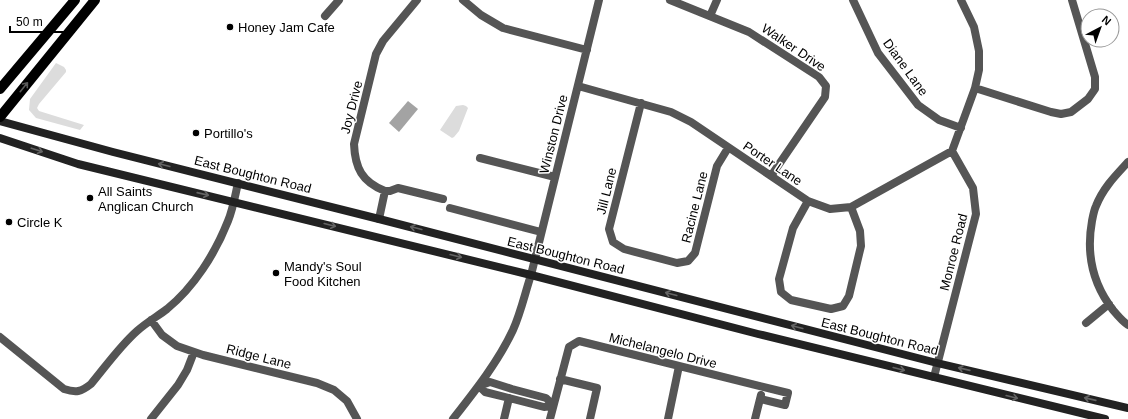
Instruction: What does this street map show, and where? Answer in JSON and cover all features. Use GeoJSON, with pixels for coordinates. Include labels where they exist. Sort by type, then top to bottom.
{"type":"FeatureCollection","features":[{"type":"Feature","properties":{"kind":"main road"},"geometry":{"type":"LineString","coordinates":[[0,89],[75,0]]}},
{"type":"Feature","properties":{"kind":"main road"},"geometry":{"type":"LineString","coordinates":[[0,117],[95,0]]}},
{"type":"Feature","properties":{"kind":"main road","name":"East Boughton Road"},"geometry":{"type":"LineString","coordinates":[[0,121],[113,152],[937,363],[1128,408]]}},
{"type":"Feature","properties":{"kind":"main road","name":"East Boughton Road"},"geometry":{"type":"LineString","coordinates":[[0,138],[78,164],[531,275],[758,334],[1106,419]]}},
{"type":"Feature","properties":{"kind":"street"},"geometry":{"type":"LineString","coordinates":[[325,16],[339,0]]}},
{"type":"Feature","properties":{"kind":"street","name":"Joy Drive"},"geometry":{"type":"LineString","coordinates":[[385,191],[376,187],[366,179],[358,168],[354,144],[376,54],[382,41],[417,0]]}},
{"type":"Feature","properties":{"kind":"street"},"geometry":{"type":"LineString","coordinates":[[463,0],[481,15],[503,28],[587,50]]}},
{"type":"Feature","properties":{"kind":"street","name":"Winston Drive"},"geometry":{"type":"LineString","coordinates":[[453,419],[479,386],[499,355],[513,329],[531,275],[599,0]]}},
{"type":"Feature","properties":{"kind":"street","name":"Walker Drive"},"geometry":{"type":"LineString","coordinates":[[670,0],[749,32],[819,77],[826,86],[825,97],[771,176]]}},
{"type":"Feature","properties":{"kind":"street"},"geometry":{"type":"LineString","coordinates":[[710,16],[717,0]]}},
{"type":"Feature","properties":{"kind":"street","name":"Diane Lane"},"geometry":{"type":"LineString","coordinates":[[853,0],[878,53],[918,105],[939,120],[961,128]]}},
{"type":"Feature","properties":{"kind":"street"},"geometry":{"type":"LineString","coordinates":[[952,151],[975,88],[979,70],[979,51],[974,27],[961,0]]}},
{"type":"Feature","properties":{"kind":"street"},"geometry":{"type":"LineString","coordinates":[[975,88],[1061,114],[1071,112],[1088,99],[1095,89],[1095,77],[1072,0]]}},
{"type":"Feature","properties":{"kind":"street","name":"Porter Lane"},"geometry":{"type":"LineString","coordinates":[[578,86],[671,112],[691,122],[808,201],[830,209],[852,207],[952,151]]}},
{"type":"Feature","properties":{"kind":"street","name":"Jill Lane"},"geometry":{"type":"LineString","coordinates":[[641,103],[609,229],[613,242],[624,249],[654,258]]}},
{"type":"Feature","properties":{"kind":"street","name":"Racine Lane"},"geometry":{"type":"LineString","coordinates":[[654,258],[677,263],[688,261],[695,253],[717,166],[728,148]]}},
{"type":"Feature","properties":{"kind":"street","name":"Monroe Road"},"geometry":{"type":"LineString","coordinates":[[934,377],[976,214],[973,188],[952,151]]}},
{"type":"Feature","properties":{"kind":"street"},"geometry":{"type":"LineString","coordinates":[[480,158],[555,177]]}},
{"type":"Feature","properties":{"kind":"street"},"geometry":{"type":"LineString","coordinates":[[1128,162],[1107,185],[1095,207],[1090,231],[1090,252],[1094,277],[1106,300],[1122,320],[1128,325]]}},
{"type":"Feature","properties":{"kind":"street"},"geometry":{"type":"LineString","coordinates":[[0,337],[64,389],[79,391],[85,389],[137,330],[167,309],[181,296],[205,265],[226,226],[234,202],[238,183]]}},
{"type":"Feature","properties":{"kind":"street"},"geometry":{"type":"LineString","coordinates":[[379,219],[385,191],[398,188],[442,199]]}},
{"type":"Feature","properties":{"kind":"street"},"geometry":{"type":"LineString","coordinates":[[808,201],[793,228],[779,279],[781,292],[791,300],[831,309],[843,306],[849,296],[861,246],[860,231],[852,207]]}},
{"type":"Feature","properties":{"kind":"street"},"geometry":{"type":"LineString","coordinates":[[450,208],[541,232]]}},
{"type":"Feature","properties":{"kind":"street"},"geometry":{"type":"LineString","coordinates":[[1086,323],[1109,304]]}},
{"type":"Feature","properties":{"kind":"street","name":"Ridge Lane"},"geometry":{"type":"LineString","coordinates":[[151,320],[162,335],[177,346],[194,352],[323,385],[334,390],[347,401],[357,419]]}},
{"type":"Feature","properties":{"kind":"street","name":"Michelangelo Drive"},"geometry":{"type":"LineString","coordinates":[[550,419],[569,347],[579,341],[788,393],[785,405],[760,399]]}},
{"type":"Feature","properties":{"kind":"street"},"geometry":{"type":"LineString","coordinates":[[151,419],[178,385],[187,370],[194,352]]}},
{"type":"Feature","properties":{"kind":"street"},"geometry":{"type":"LineString","coordinates":[[668,419],[679,366]]}},
{"type":"Feature","properties":{"kind":"street"},"geometry":{"type":"LineString","coordinates":[[560,379],[597,388],[590,419]]}},
{"type":"Feature","properties":{"kind":"street"},"geometry":{"type":"LineString","coordinates":[[490,382],[546,398],[553,405],[544,407],[485,392],[479,386],[490,382]]}},
{"type":"Feature","properties":{"kind":"street"},"geometry":{"type":"LineString","coordinates":[[755,419],[763,387]]}},
{"type":"Feature","properties":{"kind":"street"},"geometry":{"type":"LineString","coordinates":[[504,419],[509,398]]}},
{"type":"Feature","properties":{"kind":"shaded area"},"geometry":{"type":"Polygon","coordinates":[[[56,63],[64,67],[66,72],[37,108],[39,111],[84,125],[80,130],[36,118],[29,110],[30,99],[56,63]]]}},
{"type":"Feature","properties":{"kind":"shaded area"},"geometry":{"type":"Polygon","coordinates":[[[408,101],[418,109],[399,132],[389,123],[408,101]]]}},
{"type":"Feature","properties":{"kind":"shaded area"},"geometry":{"type":"Polygon","coordinates":[[[463,105],[468,108],[459,131],[452,138],[440,130],[456,106],[463,105]]]}},
{"type":"Feature","properties":{"kind":"place","name":"Honey Jam Cafe"},"geometry":{"type":"Point","coordinates":[230,27]}},
{"type":"Feature","properties":{"kind":"place","name":"Portillo's"},"geometry":{"type":"Point","coordinates":[196,133]}},
{"type":"Feature","properties":{"kind":"place","name":"All Saints Anglican Church"},"geometry":{"type":"Point","coordinates":[90,198]}},
{"type":"Feature","properties":{"kind":"place","name":"Circle K"},"geometry":{"type":"Point","coordinates":[9,222]}},
{"type":"Feature","properties":{"kind":"place","name":"Mandy's Soul Food Kitchen"},"geometry":{"type":"Point","coordinates":[276,273]}}]}
